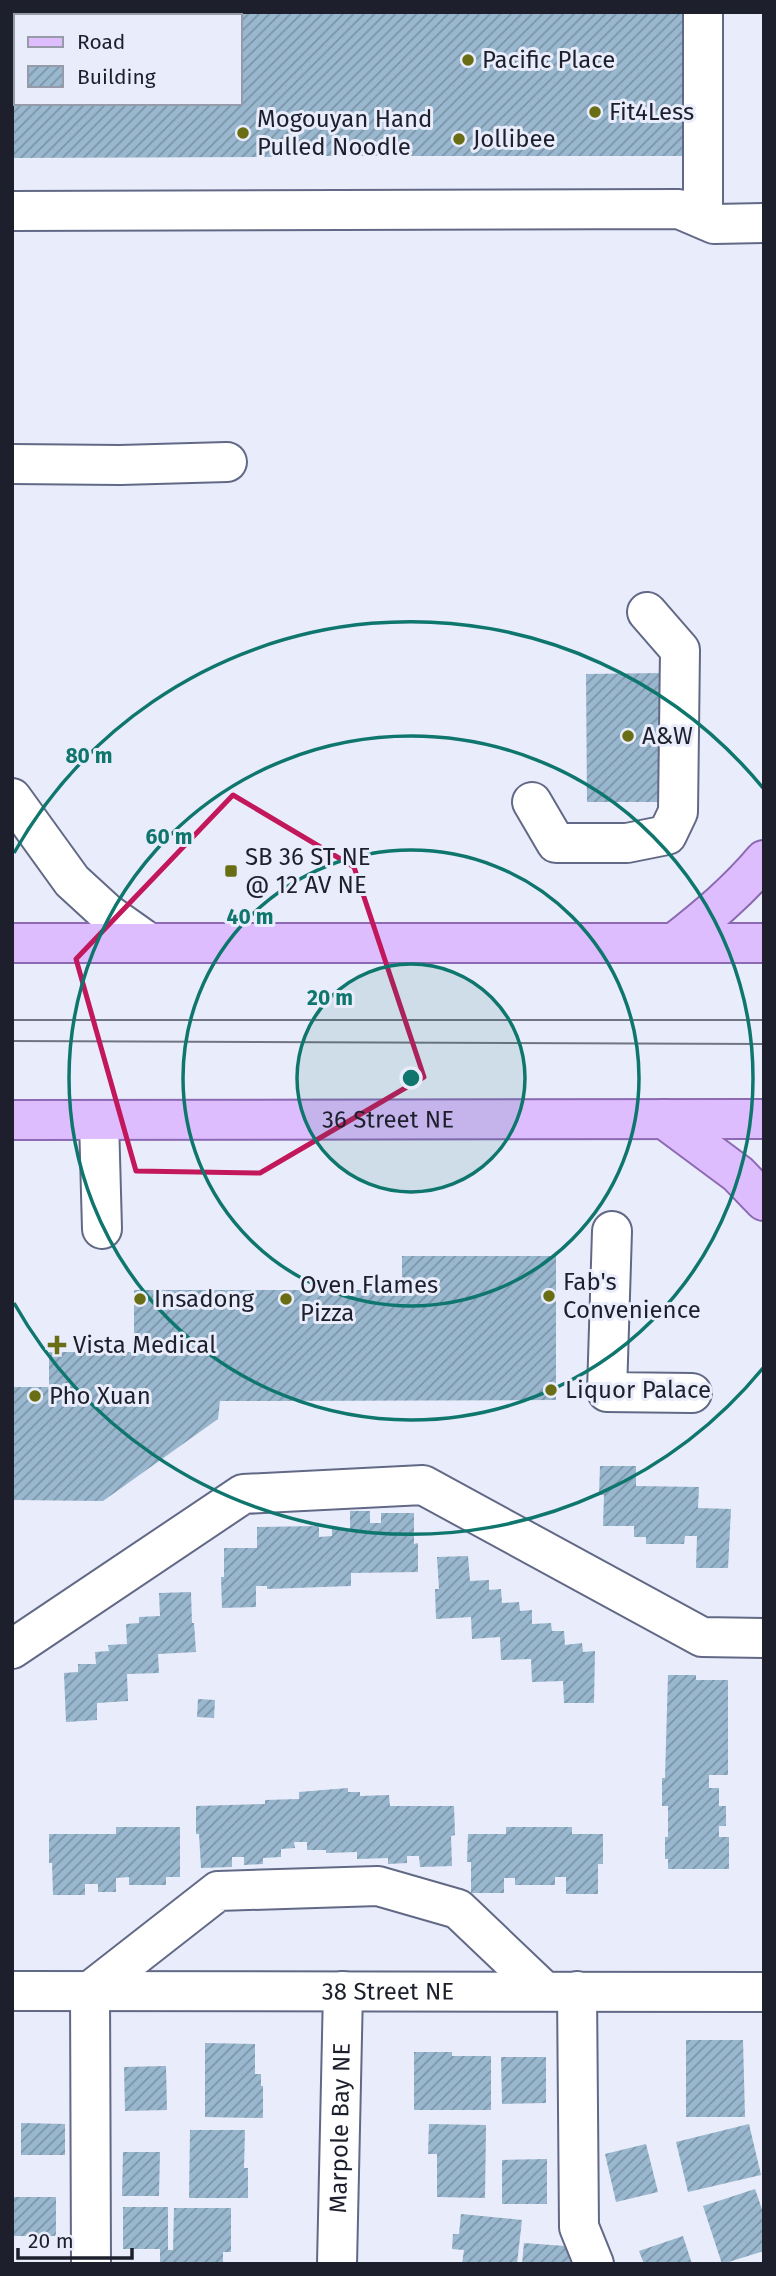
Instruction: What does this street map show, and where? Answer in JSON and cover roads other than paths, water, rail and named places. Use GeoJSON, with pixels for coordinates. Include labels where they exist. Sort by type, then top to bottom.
{"type":"FeatureCollection","features":[{"type":"Feature","properties":{"kind":"main road"},"geometry":{"type":"LineString","coordinates":[[674,943],[716,910],[764,860]]}},
{"type":"Feature","properties":{"kind":"main road"},"geometry":{"type":"LineString","coordinates":[[12,943],[764,943]]}},
{"type":"Feature","properties":{"kind":"main road"},"geometry":{"type":"LineString","coordinates":[[664,1119],[738,1174],[764,1201]]}},
{"type":"Feature","properties":{"kind":"main road","name":"36 Street NE"},"geometry":{"type":"LineString","coordinates":[[12,1120],[764,1119]]}},
{"type":"Feature","properties":{"kind":"street"},"geometry":{"type":"LineString","coordinates":[[704,12],[704,218]]}},
{"type":"Feature","properties":{"kind":"street"},"geometry":{"type":"LineString","coordinates":[[12,211],[679,209],[714,224],[764,223]]}},
{"type":"Feature","properties":{"kind":"street"},"geometry":{"type":"LineString","coordinates":[[12,464],[120,465],[227,461]]}},
{"type":"Feature","properties":{"kind":"street"},"geometry":{"type":"LineString","coordinates":[[532,802],[556,844],[627,843],[667,835],[678,812],[680,650],[647,612]]}},
{"type":"Feature","properties":{"kind":"street"},"geometry":{"type":"LineString","coordinates":[[12,799],[72,881],[108,914],[149,943]]}},
{"type":"Feature","properties":{"kind":"street"},"geometry":{"type":"LineString","coordinates":[[99,1120],[102,1229]]}},
{"type":"Feature","properties":{"kind":"street"},"geometry":{"type":"LineString","coordinates":[[611,1231],[607,1392],[692,1393]]}},
{"type":"Feature","properties":{"kind":"street"},"geometry":{"type":"LineString","coordinates":[[12,1648],[243,1494],[423,1485],[702,1637],[764,1638]]}},
{"type":"Feature","properties":{"kind":"street"},"geometry":{"type":"LineString","coordinates":[[91,2264],[90,1991],[218,1891],[378,1885],[458,1909],[560,1991],[579,2227],[594,2264]]}},
{"type":"Feature","properties":{"kind":"street","name":"38 Street NE"},"geometry":{"type":"LineString","coordinates":[[12,1991],[764,1992]]}},
{"type":"Feature","properties":{"kind":"street","name":"Marpole Bay NE"},"geometry":{"type":"LineString","coordinates":[[337,2264],[343,1991]]}},
{"type":"Feature","properties":{"kind":"tram line"},"geometry":{"type":"LineString","coordinates":[[12,1020],[764,1020]]}},
{"type":"Feature","properties":{"kind":"tram line"},"geometry":{"type":"LineString","coordinates":[[12,1041],[764,1044]]}},
{"type":"Feature","properties":{"kind":"place","name":"Pacific Place"},"geometry":{"type":"Point","coordinates":[468,60]}},
{"type":"Feature","properties":{"kind":"place","name":"Fit4Less"},"geometry":{"type":"Point","coordinates":[595,112]}},
{"type":"Feature","properties":{"kind":"place","name":"Mogouyan Hand Pulled Noodle"},"geometry":{"type":"Point","coordinates":[243,133]}},
{"type":"Feature","properties":{"kind":"place","name":"Jollibee"},"geometry":{"type":"Point","coordinates":[459,139]}},
{"type":"Feature","properties":{"kind":"place","name":"A&W"},"geometry":{"type":"Point","coordinates":[628,736]}},
{"type":"Feature","properties":{"kind":"place","name":"SB 36 ST NE @ 12 AV NE"},"geometry":{"type":"Point","coordinates":[231,871]}},
{"type":"Feature","properties":{"kind":"place","name":"Fab's Convenience"},"geometry":{"type":"Point","coordinates":[549,1296]}},
{"type":"Feature","properties":{"kind":"place","name":"Insadong"},"geometry":{"type":"Point","coordinates":[140,1299]}},
{"type":"Feature","properties":{"kind":"place","name":"Oven Flames Pizza"},"geometry":{"type":"Point","coordinates":[286,1299]}},
{"type":"Feature","properties":{"kind":"place","name":"Vista Medical"},"geometry":{"type":"Point","coordinates":[57,1345]}},
{"type":"Feature","properties":{"kind":"place","name":"Liquor Palace"},"geometry":{"type":"Point","coordinates":[551,1390]}},
{"type":"Feature","properties":{"kind":"place","name":"Pho Xuan"},"geometry":{"type":"Point","coordinates":[35,1396]}}]}
